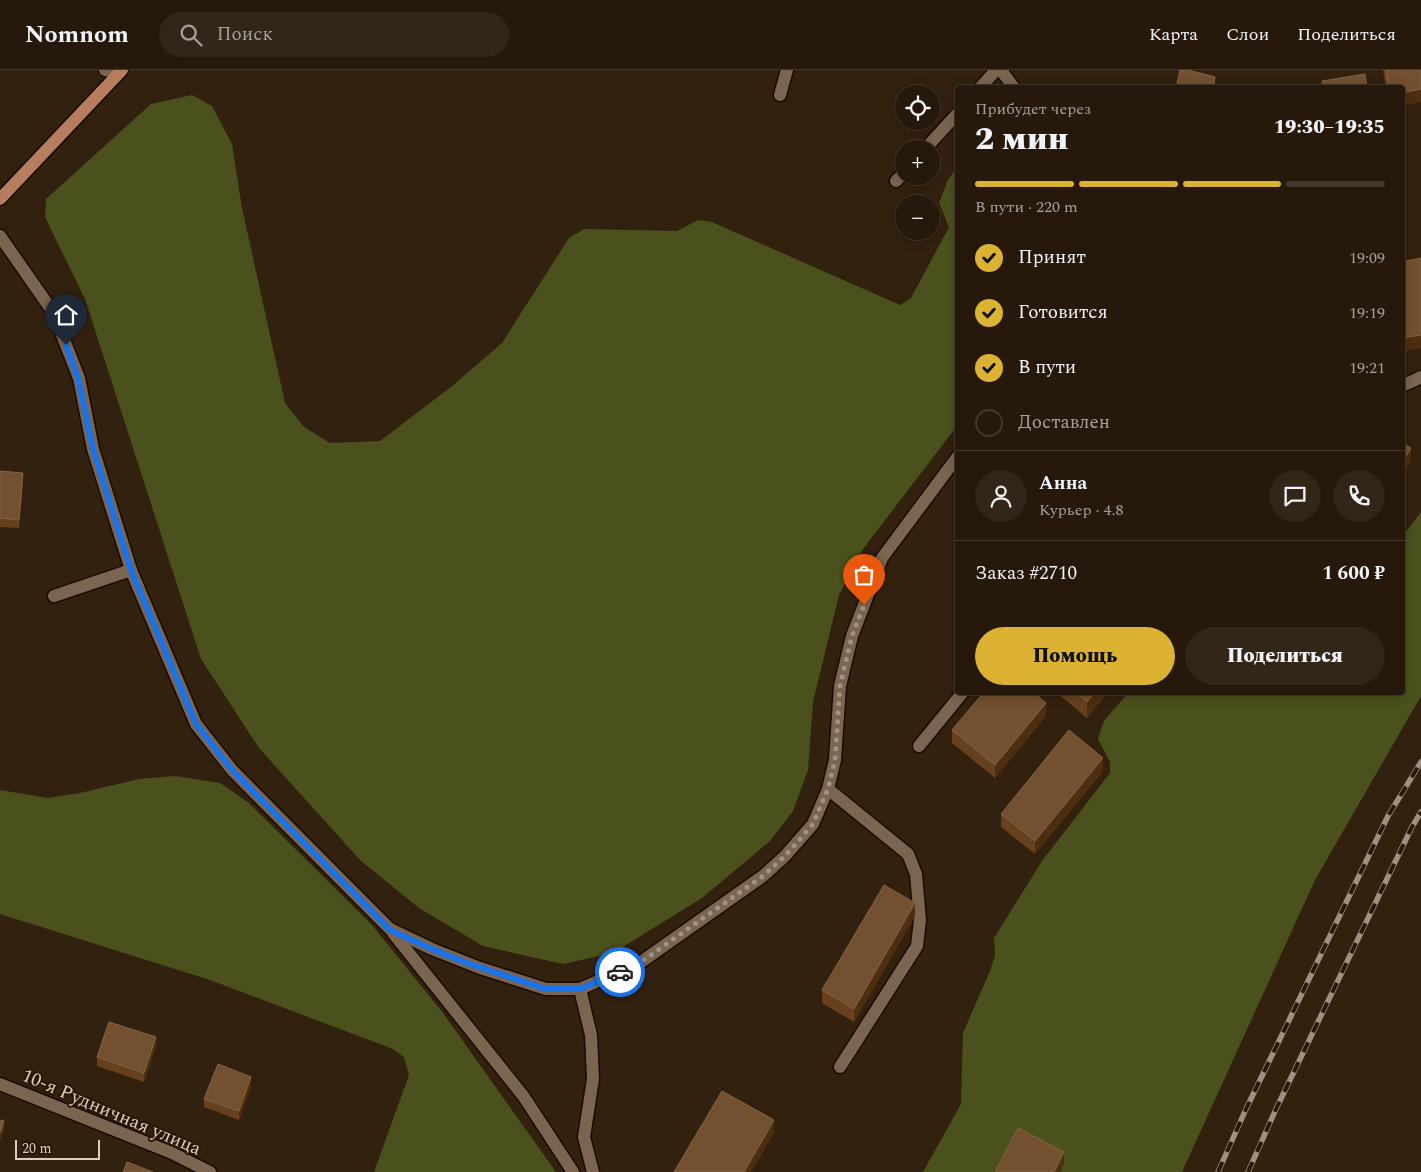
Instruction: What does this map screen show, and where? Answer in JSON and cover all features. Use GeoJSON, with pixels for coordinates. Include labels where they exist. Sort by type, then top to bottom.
{"type":"FeatureCollection","features":[{"type":"Feature","properties":{"kind":"main road"},"geometry":{"type":"LineString","coordinates":[[0,199],[121,71]]}},
{"type":"Feature","properties":{"kind":"street"},"geometry":{"type":"LineString","coordinates":[[105,70],[121,71]]}},
{"type":"Feature","properties":{"kind":"street"},"geometry":{"type":"LineString","coordinates":[[780,95],[787,70]]}},
{"type":"Feature","properties":{"kind":"street"},"geometry":{"type":"LineString","coordinates":[[983,85],[996,70]]}},
{"type":"Feature","properties":{"kind":"street"},"geometry":{"type":"LineString","coordinates":[[1001,70],[1012,85]]}},
{"type":"Feature","properties":{"kind":"street"},"geometry":{"type":"LineString","coordinates":[[933,140],[955,115]]}},
{"type":"Feature","properties":{"kind":"street"},"geometry":{"type":"LineString","coordinates":[[0,236],[53,312],[78,378],[93,449],[131,570],[196,724],[232,770],[390,930],[524,1097],[573,1172]]}},
{"type":"Feature","properties":{"kind":"street"},"geometry":{"type":"LineString","coordinates":[[1405,385],[1421,377]]}},
{"type":"Feature","properties":{"kind":"street"},"geometry":{"type":"LineString","coordinates":[[390,930],[480,968],[536,986],[546,989],[580,989],[641,962],[763,876],[785,856],[813,824],[828,789],[835,760],[840,686],[852,636],[882,558],[955,460]]}},
{"type":"Feature","properties":{"kind":"street"},"geometry":{"type":"LineString","coordinates":[[54,596],[131,570]]}},
{"type":"Feature","properties":{"kind":"street"},"geometry":{"type":"LineString","coordinates":[[919,746],[961,695]]}},
{"type":"Feature","properties":{"kind":"street"},"geometry":{"type":"LineString","coordinates":[[828,789],[908,854],[916,874],[920,920],[917,946],[840,1066]]}},
{"type":"Feature","properties":{"kind":"street"},"geometry":{"type":"LineString","coordinates":[[580,989],[591,1035],[593,1079],[584,1138],[593,1172]]}},
{"type":"Feature","properties":{"kind":"street","name":"10-я Рудничная улица"},"geometry":{"type":"LineString","coordinates":[[0,1084],[172,1153],[210,1172]]}},
{"type":"Feature","properties":{"kind":"green space"},"geometry":{"type":"Polygon","coordinates":[[[192,95],[212,106],[232,144],[242,208],[285,403],[304,427],[330,443],[380,441],[451,387],[502,343],[569,238],[584,229],[677,231],[698,220],[712,222],[900,305],[911,298],[949,227],[940,205],[940,200],[948,180],[955,170],[955,429],[863,549],[839,595],[813,702],[808,770],[793,811],[770,841],[702,898],[613,953],[563,964],[483,946],[419,908],[360,860],[259,748],[201,659],[85,299],[45,217],[46,199],[151,104],[192,95]]]}},
{"type":"Feature","properties":{"kind":"green space"},"geometry":{"type":"Polygon","coordinates":[[[1421,512],[1421,696],[1315,880],[1182,1172],[923,1172],[961,1104],[963,1033],[990,971],[995,955],[994,938],[1042,861],[1110,773],[1110,762],[1098,739],[1104,721],[1126,695],[1405,695],[1405,533],[1421,512]]]}},
{"type":"Feature","properties":{"kind":"green space"},"geometry":{"type":"Polygon","coordinates":[[[175,776],[220,783],[249,803],[372,925],[443,1013],[556,1172],[374,1172],[409,1075],[404,1057],[393,1049],[210,980],[0,914],[0,790],[48,798],[80,793],[139,779],[175,776]]]}},
{"type":"Feature","properties":{"kind":"building"},"geometry":{"type":"Polygon","coordinates":[[[1180,70],[1188,70],[1215,77],[1214,85],[1177,85],[1180,70]]]}},
{"type":"Feature","properties":{"kind":"building"},"geometry":{"type":"Polygon","coordinates":[[[1386,70],[1421,70],[1421,89],[1405,92],[1405,85],[1388,85],[1386,70]]]}},
{"type":"Feature","properties":{"kind":"building"},"geometry":{"type":"Polygon","coordinates":[[[1365,74],[1367,85],[1323,85],[1322,81],[1365,74]]]}},
{"type":"Feature","properties":{"kind":"building"},"geometry":{"type":"Polygon","coordinates":[[[1421,258],[1421,335],[1405,338],[1405,261],[1421,258]]]}},
{"type":"Feature","properties":{"kind":"building"},"geometry":{"type":"Polygon","coordinates":[[[1405,445],[1411,448],[1405,457],[1405,445]]]}},
{"type":"Feature","properties":{"kind":"building"},"geometry":{"type":"Polygon","coordinates":[[[0,471],[23,473],[19,520],[0,518],[0,471]]]}},
{"type":"Feature","properties":{"kind":"building"},"geometry":{"type":"Polygon","coordinates":[[[981,695],[1037,695],[1046,703],[995,765],[952,730],[981,695]]]}},
{"type":"Feature","properties":{"kind":"building"},"geometry":{"type":"Polygon","coordinates":[[[1079,695],[1093,695],[1087,702],[1079,695]]]}},
{"type":"Feature","properties":{"kind":"building"},"geometry":{"type":"Polygon","coordinates":[[[1069,730],[1103,758],[1035,841],[1001,814],[1069,730]]]}},
{"type":"Feature","properties":{"kind":"building"},"geometry":{"type":"Polygon","coordinates":[[[884,885],[915,903],[854,1009],[822,990],[884,885]]]}},
{"type":"Feature","properties":{"kind":"building"},"geometry":{"type":"Polygon","coordinates":[[[109,1022],[156,1037],[144,1073],[97,1057],[109,1022]]]}},
{"type":"Feature","properties":{"kind":"building"},"geometry":{"type":"Polygon","coordinates":[[[218,1064],[251,1077],[239,1111],[204,1099],[218,1064]]]}},
{"type":"Feature","properties":{"kind":"building"},"geometry":{"type":"Polygon","coordinates":[[[722,1091],[774,1120],[744,1172],[674,1172],[722,1091]]]}},
{"type":"Feature","properties":{"kind":"building"},"geometry":{"type":"Polygon","coordinates":[[[0,1120],[4,1121],[0,1133],[0,1120]]]}},
{"type":"Feature","properties":{"kind":"building"},"geometry":{"type":"Polygon","coordinates":[[[1018,1128],[1064,1152],[1054,1172],[995,1172],[1018,1128]]]}},
{"type":"Feature","properties":{"kind":"building"},"geometry":{"type":"Polygon","coordinates":[[[127,1162],[153,1172],[123,1172],[127,1162]]]}},
{"type":"Feature","properties":{"kind":"railway"},"geometry":{"type":"LineString","coordinates":[[1218,1172],[1246,1109],[1388,816],[1421,762]]}},
{"type":"Feature","properties":{"kind":"railway"},"geometry":{"type":"LineString","coordinates":[[1248,1172],[1276,1109],[1412,827],[1421,812]]}},
{"type":"Feature","properties":{"kind":"way so far"},"geometry":{"type":"LineString","coordinates":[[620,972],[641,962],[763,876],[785,856],[813,824],[828,789],[835,760],[840,686],[852,636],[864,605]]}},
{"type":"Feature","properties":{"kind":"route"},"geometry":{"type":"LineString","coordinates":[[66,345],[78,378],[93,449],[131,570],[196,724],[232,770],[390,930],[464,962],[546,989],[580,989],[620,972]]}}]}
